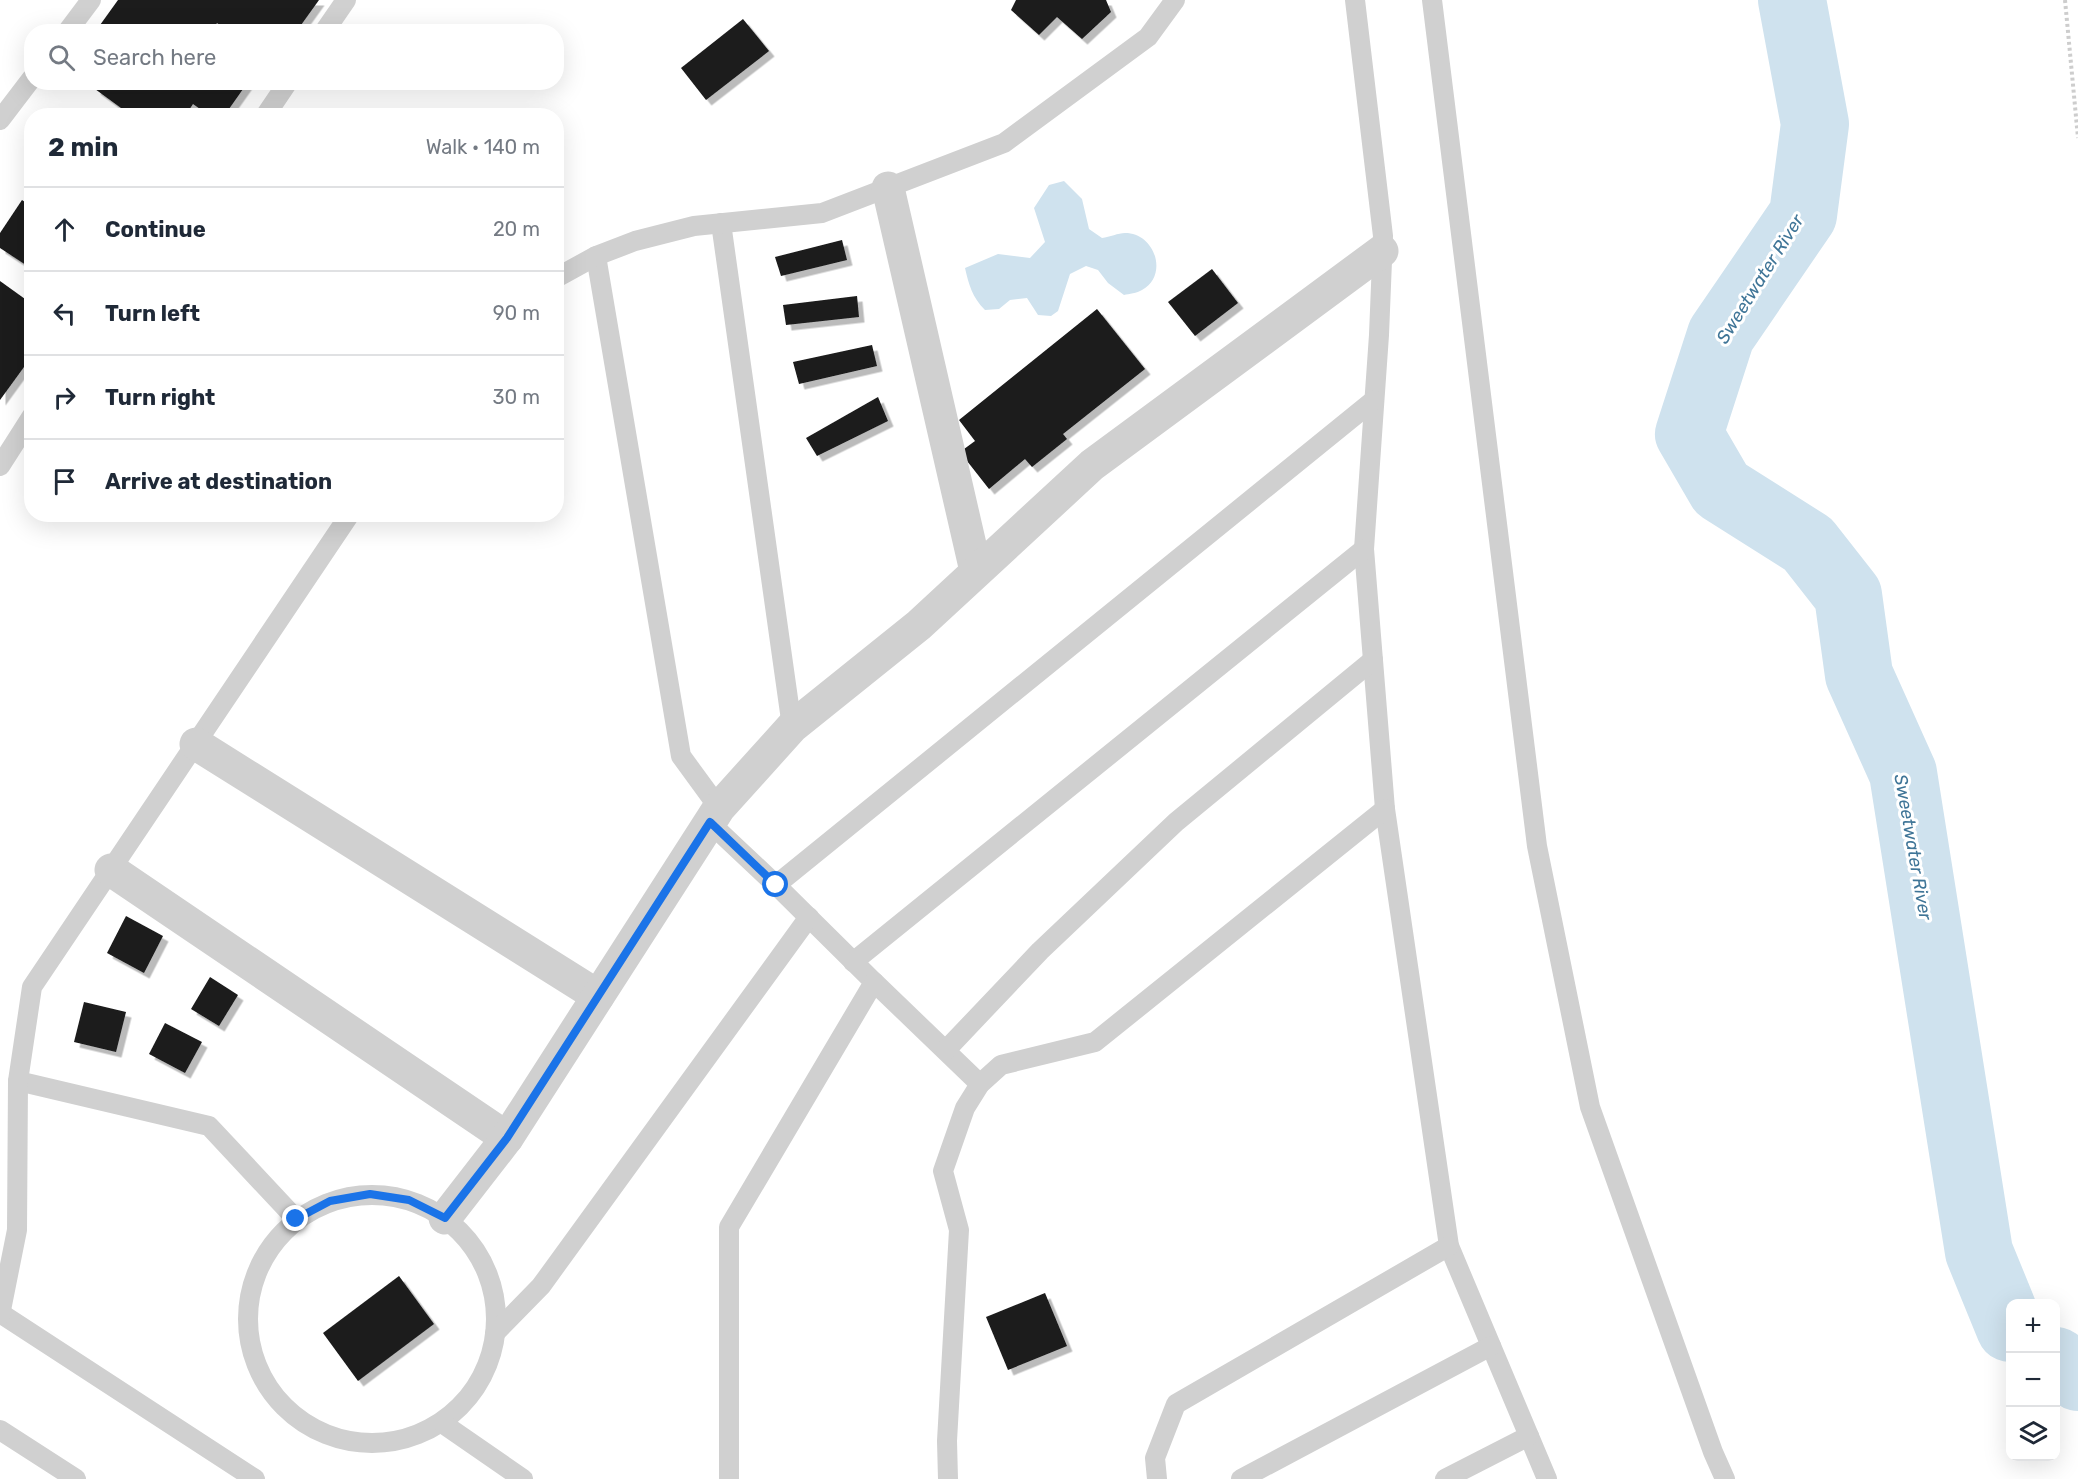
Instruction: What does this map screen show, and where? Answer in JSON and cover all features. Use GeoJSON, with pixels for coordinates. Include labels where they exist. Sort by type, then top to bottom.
{"type":"FeatureCollection","features":[{"type":"Feature","properties":{"kind":"street"},"geometry":{"type":"LineString","coordinates":[[888,188],[976,571]]}},
{"type":"Feature","properties":{"kind":"street"},"geometry":{"type":"LineString","coordinates":[[445,1218],[507,1138],[714,815],[792,727],[919,625],[1092,465],[1382,251]]}},
{"type":"Feature","properties":{"kind":"street"},"geometry":{"type":"LineString","coordinates":[[196,744],[598,996]]}},
{"type":"Feature","properties":{"kind":"street"},"geometry":{"type":"LineString","coordinates":[[111,870],[507,1138]]}},
{"type":"Feature","properties":{"kind":"lane"},"geometry":{"type":"LineString","coordinates":[[73,24],[91,0]]}},
{"type":"Feature","properties":{"kind":"lane"},"geometry":{"type":"LineString","coordinates":[[330,24],[346,0]]}},
{"type":"Feature","properties":{"kind":"lane"},"geometry":{"type":"LineString","coordinates":[[564,274],[596,256],[636,241],[694,226],[822,213],[1004,143],[1148,37],[1175,0]]}},
{"type":"Feature","properties":{"kind":"lane"},"geometry":{"type":"LineString","coordinates":[[1355,0],[1383,236],[1364,549],[1385,809],[1449,1246],[1547,1479]]}},
{"type":"Feature","properties":{"kind":"lane"},"geometry":{"type":"LineString","coordinates":[[1432,0],[1537,846],[1590,1107],[1709,1441],[1725,1479]]}},
{"type":"Feature","properties":{"kind":"lane"},"geometry":{"type":"LineString","coordinates":[[0,120],[24,88]]}},
{"type":"Feature","properties":{"kind":"lane"},"geometry":{"type":"LineString","coordinates":[[270,108],[283,90]]}},
{"type":"Feature","properties":{"kind":"lane"},"geometry":{"type":"LineString","coordinates":[[721,223],[792,727]]}},
{"type":"Feature","properties":{"kind":"lane"},"geometry":{"type":"LineString","coordinates":[[596,256],[681,756],[714,815],[776,885],[980,1084]]}},
{"type":"Feature","properties":{"kind":"lane"},"geometry":{"type":"LineString","coordinates":[[776,885],[1374,400]]}},
{"type":"Feature","properties":{"kind":"lane"},"geometry":{"type":"LineString","coordinates":[[0,466],[24,428]]}},
{"type":"Feature","properties":{"kind":"lane"},"geometry":{"type":"LineString","coordinates":[[255,1479],[0,1314],[17,1230],[18,1081],[32,987],[345,522]]}},
{"type":"Feature","properties":{"kind":"lane"},"geometry":{"type":"LineString","coordinates":[[853,962],[1364,549]]}},
{"type":"Feature","properties":{"kind":"lane"},"geometry":{"type":"LineString","coordinates":[[946,1050],[1040,951],[1176,822],[1373,660]]}},
{"type":"Feature","properties":{"kind":"lane"},"geometry":{"type":"LineString","coordinates":[[948,1479],[947,1441],[959,1230],[943,1171],[965,1108],[980,1084],[1001,1065],[1095,1042],[1385,809]]}},
{"type":"Feature","properties":{"kind":"lane"},"geometry":{"type":"LineString","coordinates":[[495,1333],[542,1286],[808,917]]}},
{"type":"Feature","properties":{"kind":"lane"},"geometry":{"type":"LineString","coordinates":[[729,1479],[729,1227],[874,982]]}},
{"type":"Feature","properties":{"kind":"lane"},"geometry":{"type":"LineString","coordinates":[[18,1081],[209,1126],[296,1219]]}},
{"type":"Feature","properties":{"kind":"lane"},"geometry":{"type":"LineString","coordinates":[[370,1194],[409,1200],[445,1218],[473,1246],[491,1282],[497,1321],[489,1361],[471,1396],[442,1423],[403,1441],[361,1444],[320,1433],[284,1408],[259,1374],[247,1333],[249,1290],[266,1251],[296,1219],[330,1201],[370,1194]]}},
{"type":"Feature","properties":{"kind":"lane"},"geometry":{"type":"LineString","coordinates":[[1157,1479],[1155,1458],[1176,1404],[1449,1246]]}},
{"type":"Feature","properties":{"kind":"lane"},"geometry":{"type":"LineString","coordinates":[[1241,1479],[1491,1346]]}},
{"type":"Feature","properties":{"kind":"lane"},"geometry":{"type":"LineString","coordinates":[[442,1423],[523,1479]]}},
{"type":"Feature","properties":{"kind":"lane"},"geometry":{"type":"LineString","coordinates":[[0,1430],[76,1479]]}},
{"type":"Feature","properties":{"kind":"lane"},"geometry":{"type":"LineString","coordinates":[[1445,1479],[1529,1436]]}},
{"type":"Feature","properties":{"kind":"path"},"geometry":{"type":"LineString","coordinates":[[2066,0],[2078,138]]}},
{"type":"Feature","properties":{"kind":"water"},"geometry":{"type":"Polygon","coordinates":[[[1064,181],[1082,199],[1089,229],[1102,238],[1122,233],[1135,235],[1151,247],[1155,256],[1155,275],[1150,283],[1140,291],[1124,295],[1108,283],[1098,270],[1086,266],[1070,274],[1058,311],[1051,316],[1038,315],[1027,298],[1010,300],[999,309],[985,310],[972,290],[965,268],[998,254],[1030,258],[1045,242],[1034,208],[1049,185],[1064,181]]]}},
{"type":"Feature","properties":{"kind":"building"},"geometry":{"type":"Polygon","coordinates":[[[118,0],[319,0],[302,24],[101,24],[118,0]]]}},
{"type":"Feature","properties":{"kind":"building"},"geometry":{"type":"Polygon","coordinates":[[[1016,0],[1106,0],[1111,12],[1082,39],[1057,17],[1039,35],[1011,10],[1016,0]]]}},
{"type":"Feature","properties":{"kind":"building"},"geometry":{"type":"Polygon","coordinates":[[[743,19],[769,51],[706,100],[681,68],[743,19]]]}},
{"type":"Feature","properties":{"kind":"building"},"geometry":{"type":"Polygon","coordinates":[[[96,90],[242,90],[230,108],[199,108],[193,104],[190,108],[121,108],[96,90]]]}},
{"type":"Feature","properties":{"kind":"building"},"geometry":{"type":"Polygon","coordinates":[[[22,200],[24,201],[24,264],[0,248],[0,233],[22,200]]]}},
{"type":"Feature","properties":{"kind":"building"},"geometry":{"type":"Polygon","coordinates":[[[842,240],[847,260],[781,276],[775,257],[842,240]]]}},
{"type":"Feature","properties":{"kind":"building"},"geometry":{"type":"Polygon","coordinates":[[[1212,269],[1238,303],[1195,336],[1168,302],[1212,269]]]}},
{"type":"Feature","properties":{"kind":"building"},"geometry":{"type":"Polygon","coordinates":[[[0,281],[24,298],[24,367],[0,400],[0,281]]]}},
{"type":"Feature","properties":{"kind":"building"},"geometry":{"type":"Polygon","coordinates":[[[857,296],[859,317],[786,325],[783,305],[857,296]]]}},
{"type":"Feature","properties":{"kind":"building"},"geometry":{"type":"Polygon","coordinates":[[[1097,309],[1145,369],[1063,434],[1067,439],[1032,467],[1025,459],[989,489],[960,452],[975,441],[959,420],[1097,309]]]}},
{"type":"Feature","properties":{"kind":"building"},"geometry":{"type":"Polygon","coordinates":[[[872,345],[877,366],[799,384],[793,362],[872,345]]]}},
{"type":"Feature","properties":{"kind":"building"},"geometry":{"type":"Polygon","coordinates":[[[878,397],[888,421],[817,456],[806,438],[878,397]]]}},
{"type":"Feature","properties":{"kind":"building"},"geometry":{"type":"Polygon","coordinates":[[[126,916],[163,936],[144,973],[107,953],[126,916]]]}},
{"type":"Feature","properties":{"kind":"building"},"geometry":{"type":"Polygon","coordinates":[[[210,977],[238,995],[219,1026],[191,1009],[210,977]]]}},
{"type":"Feature","properties":{"kind":"building"},"geometry":{"type":"Polygon","coordinates":[[[84,1002],[126,1012],[116,1052],[74,1042],[84,1002]]]}},
{"type":"Feature","properties":{"kind":"building"},"geometry":{"type":"Polygon","coordinates":[[[165,1023],[202,1042],[185,1073],[149,1054],[165,1023]]]}},
{"type":"Feature","properties":{"kind":"building"},"geometry":{"type":"Polygon","coordinates":[[[399,1276],[434,1324],[358,1381],[323,1333],[399,1276]]]}},
{"type":"Feature","properties":{"kind":"building"},"geometry":{"type":"Polygon","coordinates":[[[1045,1293],[1067,1346],[1008,1370],[986,1317],[1045,1293]]]}},
{"type":"Feature","properties":{"kind":"waterway","name":"Sweetwater River"},"geometry":{"type":"LineString","coordinates":[[1792,0],[1815,124],[1803,215],[1721,335],[1689,434],[1721,489],[1808,544],[1848,595],[1859,675],[1903,773],[1979,1252],[2006,1318]]}},
{"type":"Feature","properties":{"kind":"waterway","name":"Sweetwater River"},"geometry":{"type":"LineString","coordinates":[[2060,1364],[2078,1377]]}},
{"type":"Feature","properties":{"kind":"route"},"geometry":{"type":"LineString","coordinates":[[296,1219],[330,1201],[370,1194],[409,1200],[445,1218],[507,1138],[710,822],[776,885]]}}]}
